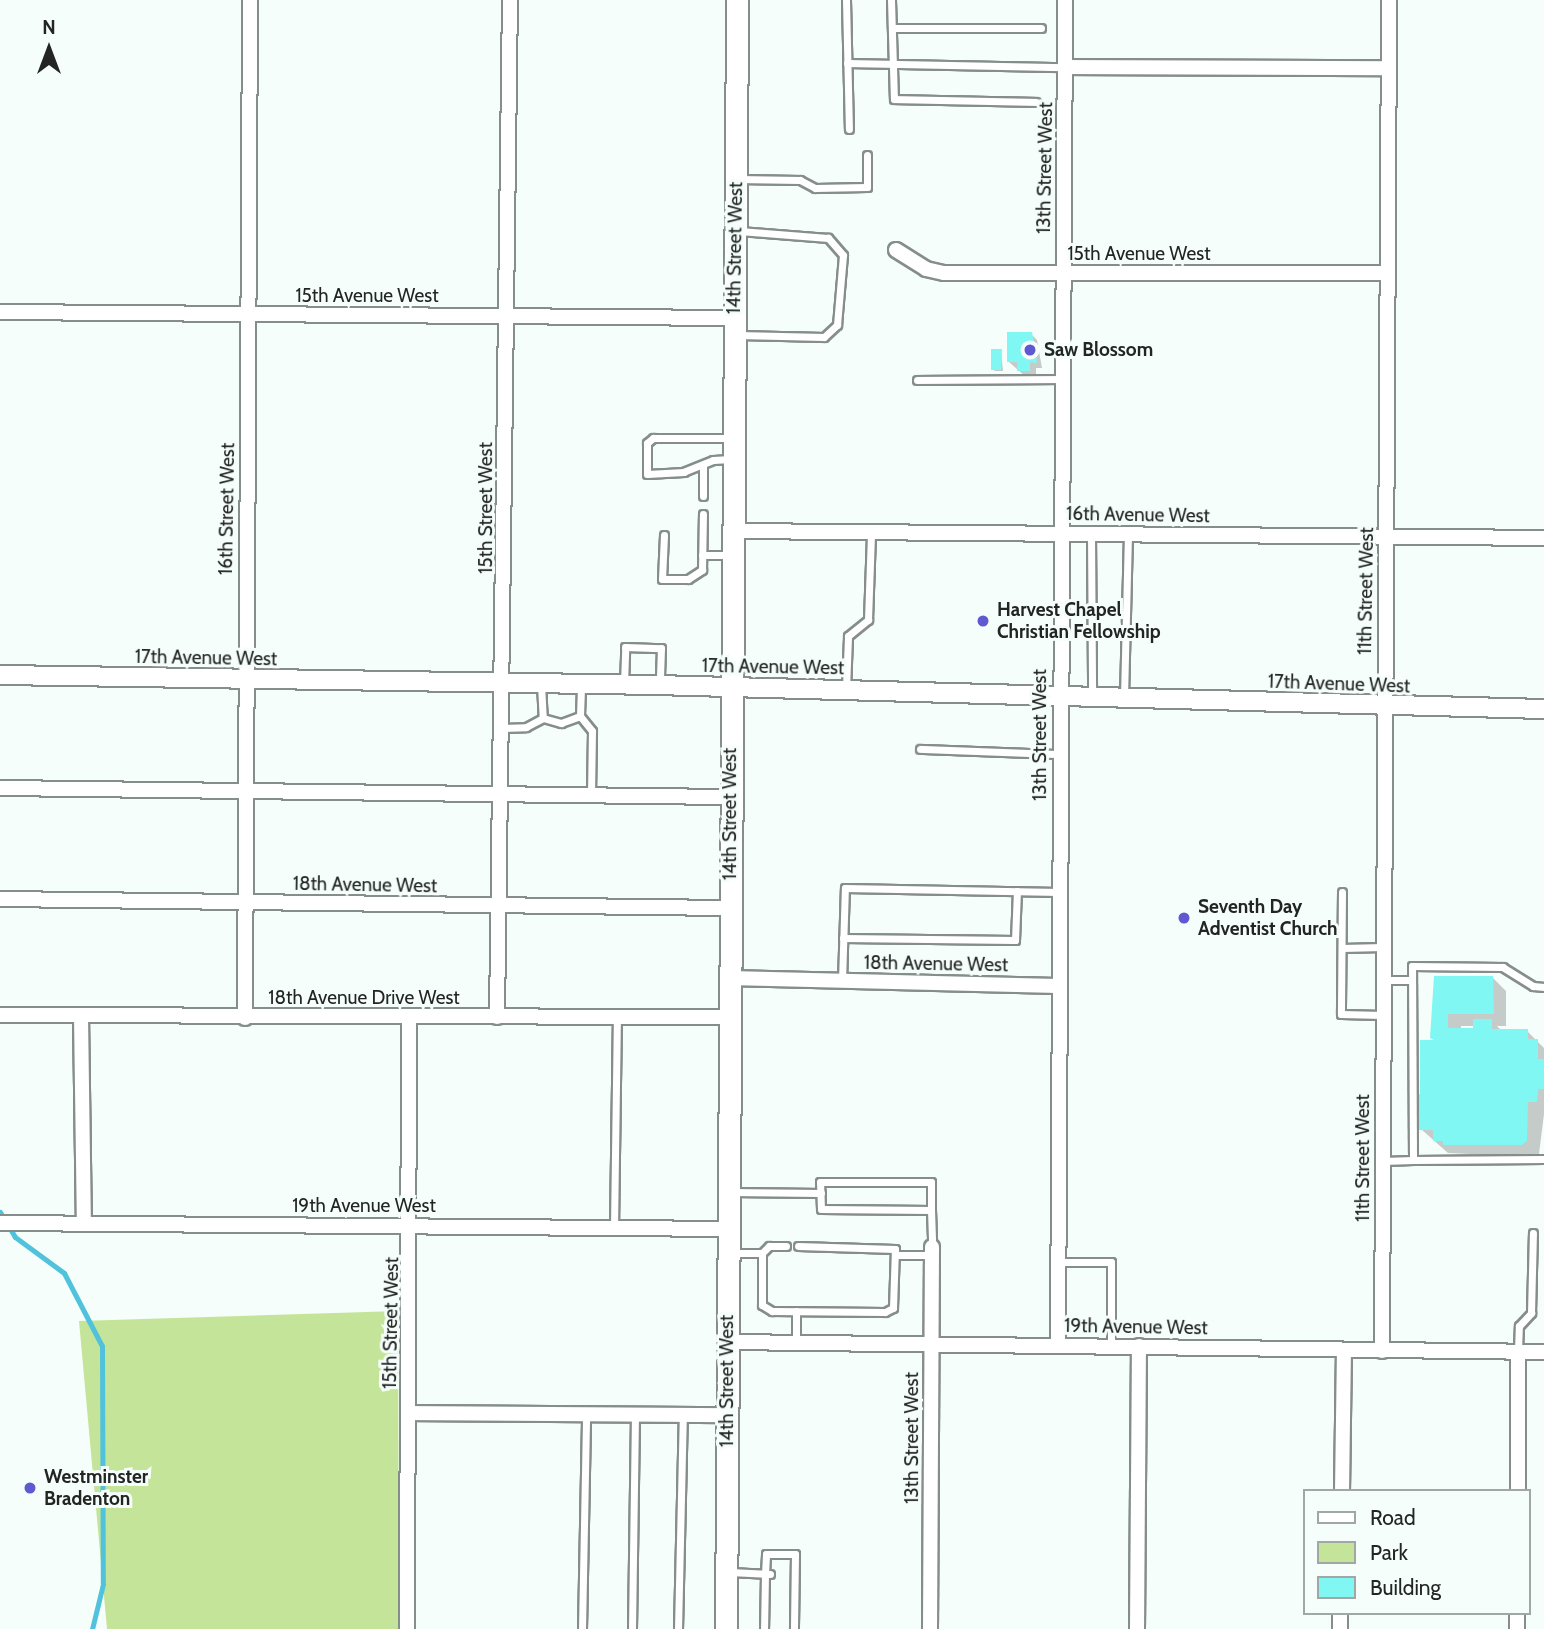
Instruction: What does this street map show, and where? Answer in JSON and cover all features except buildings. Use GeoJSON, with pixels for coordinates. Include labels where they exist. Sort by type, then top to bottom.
{"type":"FeatureCollection","features":[{"type":"Feature","properties":{"kind":"main road","name":"14th Street West"},"geometry":{"type":"LineString","coordinates":[[726,1629],[737,0]]}},
{"type":"Feature","properties":{"kind":"street","name":"16th Street West"},"geometry":{"type":"LineString","coordinates":[[245,1018],[244,680],[250,0]]}},
{"type":"Feature","properties":{"kind":"street","name":"15th Street West"},"geometry":{"type":"LineString","coordinates":[[496,1017],[498,796],[504,683],[510,0]]}},
{"type":"Feature","properties":{"kind":"street","name":"13th Street West"},"geometry":{"type":"LineString","coordinates":[[1058,1345],[1065,0]]}},
{"type":"Feature","properties":{"kind":"street","name":"11th Street West"},"geometry":{"type":"LineString","coordinates":[[1382,1351],[1389,0]]}},
{"type":"Feature","properties":{"kind":"street"},"geometry":{"type":"LineString","coordinates":[[1065,67],[1389,68]]}},
{"type":"Feature","properties":{"kind":"street","name":"15th Avenue West"},"geometry":{"type":"LineString","coordinates":[[896,250],[926,270],[944,273],[1388,274]]}},
{"type":"Feature","properties":{"kind":"street","name":"15th Avenue West"},"geometry":{"type":"LineString","coordinates":[[0,312],[507,316],[734,327]]}},
{"type":"Feature","properties":{"kind":"street","name":"16th Avenue West"},"geometry":{"type":"LineString","coordinates":[[732,531],[1544,538]]}},
{"type":"Feature","properties":{"kind":"street","name":"17th Avenue West"},"geometry":{"type":"LineString","coordinates":[[0,675],[660,685],[1060,695],[1384,707],[1544,709]]}},
{"type":"Feature","properties":{"kind":"street"},"geometry":{"type":"LineString","coordinates":[[0,788],[730,797]]}},
{"type":"Feature","properties":{"kind":"street","name":"18th Avenue West"},"geometry":{"type":"LineString","coordinates":[[0,899],[729,908]]}},
{"type":"Feature","properties":{"kind":"street","name":"18th Avenue West"},"geometry":{"type":"LineString","coordinates":[[729,978],[1058,986]]}},
{"type":"Feature","properties":{"kind":"street","name":"18th Avenue Drive West"},"geometry":{"type":"LineString","coordinates":[[0,1015],[245,1018],[729,1017]]}},
{"type":"Feature","properties":{"kind":"street"},"geometry":{"type":"LineString","coordinates":[[81,1016],[84,1223]]}},
{"type":"Feature","properties":{"kind":"street","name":"15th Street West"},"geometry":{"type":"LineString","coordinates":[[407,1629],[412,1225],[409,1017]]}},
{"type":"Feature","properties":{"kind":"street","name":"19th Avenue West"},"geometry":{"type":"LineString","coordinates":[[0,1223],[729,1229]]}},
{"type":"Feature","properties":{"kind":"street","name":"13th Street West"},"geometry":{"type":"LineString","coordinates":[[930,1629],[932,1251]]}},
{"type":"Feature","properties":{"kind":"street","name":"19th Avenue West"},"geometry":{"type":"LineString","coordinates":[[727,1342],[1544,1352]]}},
{"type":"Feature","properties":{"kind":"street"},"geometry":{"type":"LineString","coordinates":[[1137,1629],[1139,1346]]}},
{"type":"Feature","properties":{"kind":"street"},"geometry":{"type":"LineString","coordinates":[[1342,1489],[1344,1350]]}},
{"type":"Feature","properties":{"kind":"street"},"geometry":{"type":"LineString","coordinates":[[1518,1352],[1518,1489]]}},
{"type":"Feature","properties":{"kind":"street"},"geometry":{"type":"LineString","coordinates":[[409,1413],[727,1415]]}},
{"type":"Feature","properties":{"kind":"lane"},"geometry":{"type":"LineString","coordinates":[[846,0],[849,129]]}},
{"type":"Feature","properties":{"kind":"lane"},"geometry":{"type":"LineString","coordinates":[[891,0],[892,92],[901,102],[1037,102]]}},
{"type":"Feature","properties":{"kind":"lane"},"geometry":{"type":"LineString","coordinates":[[892,28],[1041,28]]}},
{"type":"Feature","properties":{"kind":"lane"},"geometry":{"type":"LineString","coordinates":[[847,63],[1065,67]]}},
{"type":"Feature","properties":{"kind":"lane"},"geometry":{"type":"LineString","coordinates":[[736,179],[800,180],[816,188],[867,187],[867,155]]}},
{"type":"Feature","properties":{"kind":"lane"},"geometry":{"type":"LineString","coordinates":[[734,327],[824,337],[837,325],[843,255],[828,238],[736,231]]}},
{"type":"Feature","properties":{"kind":"lane"},"geometry":{"type":"LineString","coordinates":[[917,380],[1062,379]]}},
{"type":"Feature","properties":{"kind":"lane"},"geometry":{"type":"LineString","coordinates":[[678,436],[733,448],[684,472],[647,474],[647,443],[678,436]]}},
{"type":"Feature","properties":{"kind":"lane"},"geometry":{"type":"LineString","coordinates":[[703,465],[703,496]]}},
{"type":"Feature","properties":{"kind":"lane"},"geometry":{"type":"LineString","coordinates":[[664,535],[662,579],[688,579],[702,570],[703,514]]}},
{"type":"Feature","properties":{"kind":"lane"},"geometry":{"type":"LineString","coordinates":[[846,690],[848,636],[868,620],[871,533]]}},
{"type":"Feature","properties":{"kind":"lane"},"geometry":{"type":"LineString","coordinates":[[1091,534],[1092,696]]}},
{"type":"Feature","properties":{"kind":"lane"},"geometry":{"type":"LineString","coordinates":[[1124,698],[1128,534]]}},
{"type":"Feature","properties":{"kind":"lane"},"geometry":{"type":"LineString","coordinates":[[702,555],[732,555]]}},
{"type":"Feature","properties":{"kind":"lane"},"geometry":{"type":"LineString","coordinates":[[624,685],[625,647],[662,648],[660,685]]}},
{"type":"Feature","properties":{"kind":"lane"},"geometry":{"type":"LineString","coordinates":[[541,684],[542,718]]}},
{"type":"Feature","properties":{"kind":"lane"},"geometry":{"type":"LineString","coordinates":[[581,684],[580,716],[592,731],[592,796]]}},
{"type":"Feature","properties":{"kind":"lane"},"geometry":{"type":"LineString","coordinates":[[502,728],[526,727],[542,718],[561,723],[580,716]]}},
{"type":"Feature","properties":{"kind":"lane"},"geometry":{"type":"LineString","coordinates":[[920,749],[1059,754]]}},
{"type":"Feature","properties":{"kind":"lane"},"geometry":{"type":"LineString","coordinates":[[842,981],[845,888],[1059,892]]}},
{"type":"Feature","properties":{"kind":"lane"},"geometry":{"type":"LineString","coordinates":[[843,938],[1015,940],[1017,891]]}},
{"type":"Feature","properties":{"kind":"lane"},"geometry":{"type":"LineString","coordinates":[[1342,892],[1341,1014],[1383,1015]]}},
{"type":"Feature","properties":{"kind":"lane"},"geometry":{"type":"LineString","coordinates":[[1342,947],[1384,947]]}},
{"type":"Feature","properties":{"kind":"lane"},"geometry":{"type":"LineString","coordinates":[[1413,1160],[1412,966],[1503,967],[1533,986],[1544,987]]}},
{"type":"Feature","properties":{"kind":"lane"},"geometry":{"type":"LineString","coordinates":[[1383,980],[1412,980]]}},
{"type":"Feature","properties":{"kind":"lane"},"geometry":{"type":"LineString","coordinates":[[614,1227],[617,1017]]}},
{"type":"Feature","properties":{"kind":"lane"},"geometry":{"type":"LineString","coordinates":[[1382,1161],[1544,1159]]}},
{"type":"Feature","properties":{"kind":"lane"},"geometry":{"type":"LineString","coordinates":[[896,1255],[932,1251],[931,1182],[820,1182],[821,1209],[931,1210]]}},
{"type":"Feature","properties":{"kind":"lane"},"geometry":{"type":"LineString","coordinates":[[728,1192],[821,1193]]}},
{"type":"Feature","properties":{"kind":"lane"},"geometry":{"type":"LineString","coordinates":[[1518,1352],[1519,1326],[1531,1313],[1533,1233]]}},
{"type":"Feature","properties":{"kind":"lane"},"geometry":{"type":"LineString","coordinates":[[727,1253],[762,1253],[769,1246],[786,1245]]}},
{"type":"Feature","properties":{"kind":"lane"},"geometry":{"type":"LineString","coordinates":[[762,1253],[762,1305],[772,1311],[885,1312],[893,1308],[896,1255],[889,1245],[798,1246]]}},
{"type":"Feature","properties":{"kind":"lane"},"geometry":{"type":"LineString","coordinates":[[1058,1262],[1111,1262],[1111,1345]]}},
{"type":"Feature","properties":{"kind":"lane"},"geometry":{"type":"LineString","coordinates":[[796,1311],[796,1343]]}},
{"type":"Feature","properties":{"kind":"lane"},"geometry":{"type":"LineString","coordinates":[[582,1629],[586,1414]]}},
{"type":"Feature","properties":{"kind":"lane"},"geometry":{"type":"LineString","coordinates":[[632,1629],[635,1414]]}},
{"type":"Feature","properties":{"kind":"lane"},"geometry":{"type":"LineString","coordinates":[[678,1629],[683,1415]]}},
{"type":"Feature","properties":{"kind":"lane"},"geometry":{"type":"LineString","coordinates":[[764,1629],[767,1620],[766,1554],[795,1554],[792,1574],[792,1624]]}},
{"type":"Feature","properties":{"kind":"lane"},"geometry":{"type":"LineString","coordinates":[[726,1571],[767,1574]]}},
{"type":"Feature","properties":{"kind":"green space"},"geometry":{"type":"Polygon","coordinates":[[[398,1311],[399,1629],[107,1629],[79,1321],[398,1311]]]}},
{"type":"Feature","properties":{"kind":"waterway"},"geometry":{"type":"LineString","coordinates":[[0,1212],[15,1237],[64,1273],[102,1346],[103,1584],[92,1629]]}},
{"type":"Feature","properties":{"kind":"place","name":"Saw Blossom"},"geometry":{"type":"Point","coordinates":[1030,350]}},
{"type":"Feature","properties":{"kind":"place","name":"Harvest Chapel Christian Fellowship"},"geometry":{"type":"Point","coordinates":[983,621]}},
{"type":"Feature","properties":{"kind":"place","name":"Seventh Day Adventist Church"},"geometry":{"type":"Point","coordinates":[1184,918]}},
{"type":"Feature","properties":{"kind":"place","name":"Westminster Bradenton"},"geometry":{"type":"Point","coordinates":[30,1488]}}]}
